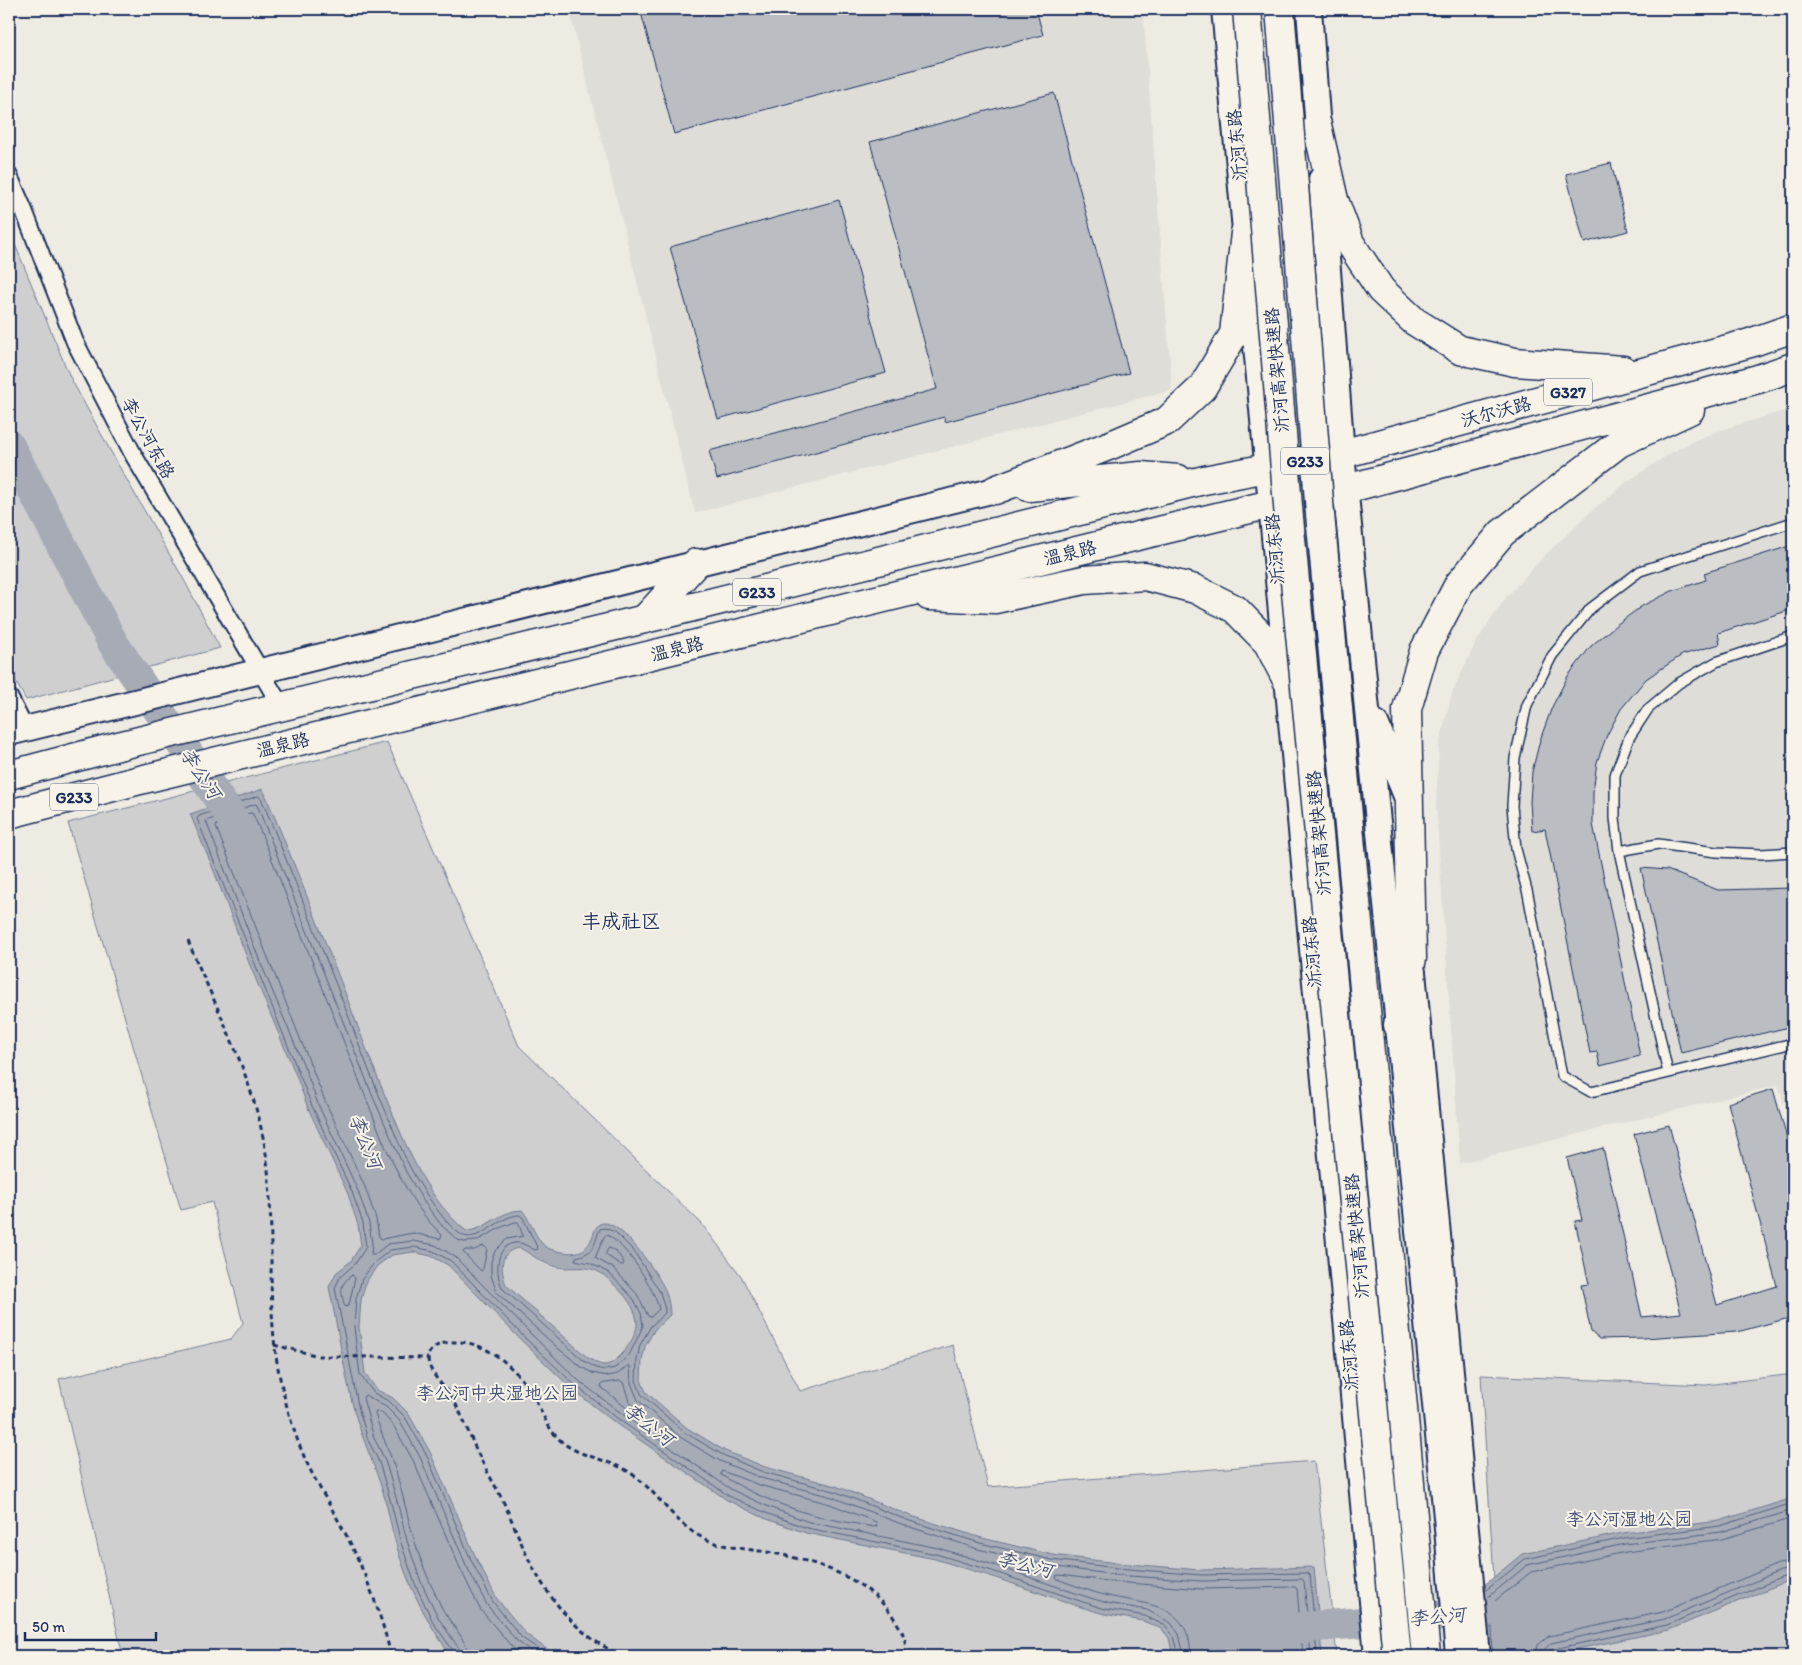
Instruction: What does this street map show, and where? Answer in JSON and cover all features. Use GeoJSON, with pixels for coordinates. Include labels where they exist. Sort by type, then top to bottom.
{"type":"FeatureCollection","features":[{"type":"Feature","properties":{"kind":"highway","name":"沂河高架快速路"},"geometry":{"type":"LineString","coordinates":[[1247,9],[1290,528],[1397,1656]]}},
{"type":"Feature","properties":{"kind":"highway","name":"沂河高架快速路"},"geometry":{"type":"LineString","coordinates":[[1280,9],[1321,524],[1426,1656]]}},
{"type":"Feature","properties":{"kind":"highway"},"geometry":{"type":"LineString","coordinates":[[1317,125],[1334,200],[1350,243],[1381,290],[1414,321],[1460,350],[1515,362],[1645,372]]}},
{"type":"Feature","properties":{"kind":"highway"},"geometry":{"type":"LineString","coordinates":[[995,490],[1112,445],[1167,421],[1202,388],[1234,334],[1245,233]]}},
{"type":"Feature","properties":{"kind":"highway","name":"沃尔沃路"},"geometry":{"type":"LineString","coordinates":[[1342,454],[1750,343],[1793,328]]}},
{"type":"Feature","properties":{"kind":"highway","name":"沃尔沃路"},"geometry":{"type":"LineString","coordinates":[[1346,489],[1758,379],[1793,367]]}},
{"type":"Feature","properties":{"kind":"highway"},"geometry":{"type":"LineString","coordinates":[[1398,1025],[1412,958],[1408,709],[1424,651],[1459,584],[1502,533],[1619,443],[1758,379]]}},
{"type":"Feature","properties":{"kind":"highway","name":"温泉路"},"geometry":{"type":"LineString","coordinates":[[9,775],[122,745],[645,619],[1204,480],[1342,454]]}},
{"type":"Feature","properties":{"kind":"highway"},"geometry":{"type":"LineString","coordinates":[[995,490],[1141,476],[1204,480]]}},
{"type":"Feature","properties":{"kind":"highway","name":"温泉路"},"geometry":{"type":"LineString","coordinates":[[9,814],[140,780],[1142,535],[1271,504],[1346,489]]}},
{"type":"Feature","properties":{"kind":"highway"},"geometry":{"type":"LineString","coordinates":[[1084,580],[1142,535]]}},
{"type":"Feature","properties":{"kind":"highway"},"geometry":{"type":"LineString","coordinates":[[645,619],[696,563]]}},
{"type":"Feature","properties":{"kind":"highway"},"geometry":{"type":"LineString","coordinates":[[898,595],[995,599],[1084,580],[1145,576],[1194,589],[1236,609],[1268,643],[1287,680]]}},
{"type":"Feature","properties":{"kind":"main road","name":"沂河东路"},"geometry":{"type":"LineString","coordinates":[[1224,9],[1377,1656]]}},
{"type":"Feature","properties":{"kind":"main road"},"geometry":{"type":"LineString","coordinates":[[1309,9],[1342,454],[1398,1025],[1455,1512],[1478,1656]]}},
{"type":"Feature","properties":{"kind":"main road"},"geometry":{"type":"LineString","coordinates":[[17,731],[995,490]]}},
{"type":"Feature","properties":{"kind":"main road"},"geometry":{"type":"LineString","coordinates":[[1366,699],[1409,802]]}},
{"type":"Feature","properties":{"kind":"main road"},"geometry":{"type":"LineString","coordinates":[[1412,958],[1455,1512],[1458,1656]]}},
{"type":"Feature","properties":{"kind":"street","name":"李公河东路"},"geometry":{"type":"LineString","coordinates":[[9,176],[74,342],[134,456],[281,706]]}},
{"type":"Feature","properties":{"kind":"street"},"geometry":{"type":"LineString","coordinates":[[9,697],[17,731]]}},
{"type":"Feature","properties":{"kind":"lane"},"geometry":{"type":"LineString","coordinates":[[1793,522],[1640,571],[1591,608],[1552,656],[1527,706],[1514,758],[1512,806],[1516,849],[1528,894],[1562,1076],[1591,1092],[1793,1043]]}},
{"type":"Feature","properties":{"kind":"lane"},"geometry":{"type":"LineString","coordinates":[[1668,1073],[1619,851],[1614,818],[1615,775],[1629,738],[1648,709],[1679,683],[1716,662],[1793,636]]}},
{"type":"Feature","properties":{"kind":"lane"},"geometry":{"type":"LineString","coordinates":[[1619,851],[1658,844],[1716,852],[1761,854],[1793,852]]}},
{"type":"Feature","properties":{"kind":"path"},"geometry":{"type":"LineString","coordinates":[[188,942],[242,1066],[258,1116],[267,1160],[270,1200],[271,1311],[274,1345],[282,1387],[292,1424],[307,1462],[355,1552],[375,1604],[391,1656]]}},
{"type":"Feature","properties":{"kind":"path"},"geometry":{"type":"LineString","coordinates":[[624,1656],[595,1642],[575,1625],[552,1597],[531,1563],[460,1412],[430,1367],[428,1358],[430,1352],[436,1346],[457,1341],[472,1344],[492,1352],[518,1375],[531,1393],[549,1428],[570,1449],[617,1464],[636,1477],[684,1526],[704,1539],[723,1545],[786,1556],[824,1567],[853,1580],[876,1597],[893,1616],[904,1637],[905,1656]]}},
{"type":"Feature","properties":{"kind":"path"},"geometry":{"type":"LineString","coordinates":[[274,1345],[319,1356],[428,1358]]}},
{"type":"Feature","properties":{"kind":"path"},"geometry":{"type":"LineString","coordinates":[[757,1656],[789,1651],[818,1656]]}},
{"type":"Feature","properties":{"kind":"shaded area"},"geometry":{"type":"Polygon","coordinates":[[[569,9],[1143,9],[1172,390],[695,513],[569,9]]]}},
{"type":"Feature","properties":{"kind":"shaded area"},"geometry":{"type":"Polygon","coordinates":[[[1793,408],[1793,1114],[1788,1116],[1778,1085],[1460,1163],[1436,805],[1439,746],[1452,693],[1475,644],[1504,600],[1544,556],[1589,513],[1627,482],[1669,454],[1695,440],[1793,408]]]}},
{"type":"Feature","properties":{"kind":"green space"},"geometry":{"type":"Polygon","coordinates":[[[9,230],[70,377],[183,578],[220,648],[26,700],[9,670],[9,230]]]}},
{"type":"Feature","properties":{"kind":"green space","name":"李公河中央湿地公园"},"geometry":{"type":"Polygon","coordinates":[[[387,742],[519,1046],[702,1224],[741,1276],[800,1391],[953,1345],[988,1487],[1314,1461],[1337,1656],[123,1656],[59,1379],[231,1339],[243,1323],[212,1202],[181,1210],[68,823],[387,742]]]}},
{"type":"Feature","properties":{"kind":"green space","name":"李公河湿地公园"},"geometry":{"type":"Polygon","coordinates":[[[1793,1374],[1793,1656],[1499,1656],[1481,1375],[1706,1385],[1793,1374]]]}},
{"type":"Feature","properties":{"kind":"water"},"geometry":{"type":"Polygon","coordinates":[[[263,789],[405,1143],[431,1191],[441,1205],[466,1231],[480,1228],[507,1213],[522,1210],[541,1243],[550,1249],[567,1253],[578,1252],[590,1243],[598,1225],[603,1223],[611,1225],[620,1231],[639,1250],[666,1292],[670,1315],[655,1329],[645,1346],[641,1380],[646,1392],[687,1428],[725,1451],[765,1467],[836,1486],[908,1515],[982,1538],[1053,1555],[1117,1563],[1201,1570],[1314,1567],[1322,1656],[1173,1656],[1169,1638],[1162,1629],[1143,1621],[1104,1614],[935,1559],[806,1533],[764,1518],[727,1500],[618,1425],[572,1389],[448,1265],[431,1256],[413,1252],[392,1255],[377,1266],[366,1282],[361,1300],[359,1327],[365,1373],[377,1390],[393,1398],[408,1413],[430,1452],[477,1560],[497,1599],[526,1634],[556,1656],[451,1656],[426,1616],[406,1575],[383,1492],[355,1414],[348,1382],[329,1287],[336,1273],[351,1261],[361,1245],[358,1225],[348,1194],[308,1108],[190,814],[263,789]],[[520,1248],[508,1252],[503,1261],[502,1267],[506,1285],[587,1357],[602,1365],[615,1361],[631,1342],[637,1323],[634,1310],[627,1298],[601,1273],[587,1268],[561,1268],[550,1265],[520,1248]]]}},
{"type":"Feature","properties":{"kind":"water"},"geometry":{"type":"Polygon","coordinates":[[[1793,1498],[1793,1580],[1669,1630],[1543,1656],[1474,1656],[1471,1596],[1522,1554],[1623,1533],[1719,1521],[1793,1498]]]}},
{"type":"Feature","properties":{"kind":"building"},"geometry":{"type":"Polygon","coordinates":[[[640,9],[1036,9],[1043,35],[674,134],[640,9]]]}},
{"type":"Feature","properties":{"kind":"building"},"geometry":{"type":"Polygon","coordinates":[[[1054,93],[1129,373],[945,422],[944,417],[717,479],[709,451],[937,389],[870,142],[1054,93]]]}},
{"type":"Feature","properties":{"kind":"building"},"geometry":{"type":"Polygon","coordinates":[[[1611,163],[1628,231],[1584,243],[1566,174],[1611,163]]]}},
{"type":"Feature","properties":{"kind":"building"},"geometry":{"type":"Polygon","coordinates":[[[839,200],[886,373],[718,419],[670,247],[839,200]]]}},
{"type":"Feature","properties":{"kind":"building"},"geometry":{"type":"Polygon","coordinates":[[[1793,545],[1793,609],[1718,633],[1720,644],[1682,655],[1646,679],[1621,709],[1607,735],[1597,762],[1593,792],[1593,824],[1640,1056],[1600,1066],[1597,1052],[1590,1053],[1545,829],[1532,831],[1530,802],[1532,772],[1540,740],[1552,707],[1568,676],[1591,646],[1642,606],[1672,591],[1706,580],[1704,573],[1793,545]]]}},
{"type":"Feature","properties":{"kind":"building"},"geometry":{"type":"Polygon","coordinates":[[[1641,868],[1667,870],[1718,890],[1793,888],[1793,1026],[1681,1053],[1641,868]]]}},
{"type":"Feature","properties":{"kind":"building"},"geometry":{"type":"Polygon","coordinates":[[[1773,1089],[1793,1159],[1793,1317],[1737,1332],[1599,1339],[1591,1332],[1581,1285],[1589,1284],[1575,1221],[1582,1220],[1567,1158],[1603,1148],[1642,1317],[1681,1313],[1634,1134],[1669,1125],[1717,1305],[1777,1286],[1728,1103],[1773,1089]]]}},
{"type":"Feature","properties":{"kind":"waterway","name":"李公河"},"geometry":{"type":"LineString","coordinates":[[9,445],[113,643],[240,830],[244,839]]}},
{"type":"Feature","properties":{"kind":"waterway","name":"李公河"},"geometry":{"type":"LineString","coordinates":[[1277,1627],[1287,1629],[1485,1612]]}},
{"type":"Feature","properties":{"kind":"district","name":"丰成社区"},"geometry":{"type":"Point","coordinates":[621,921]}}]}
